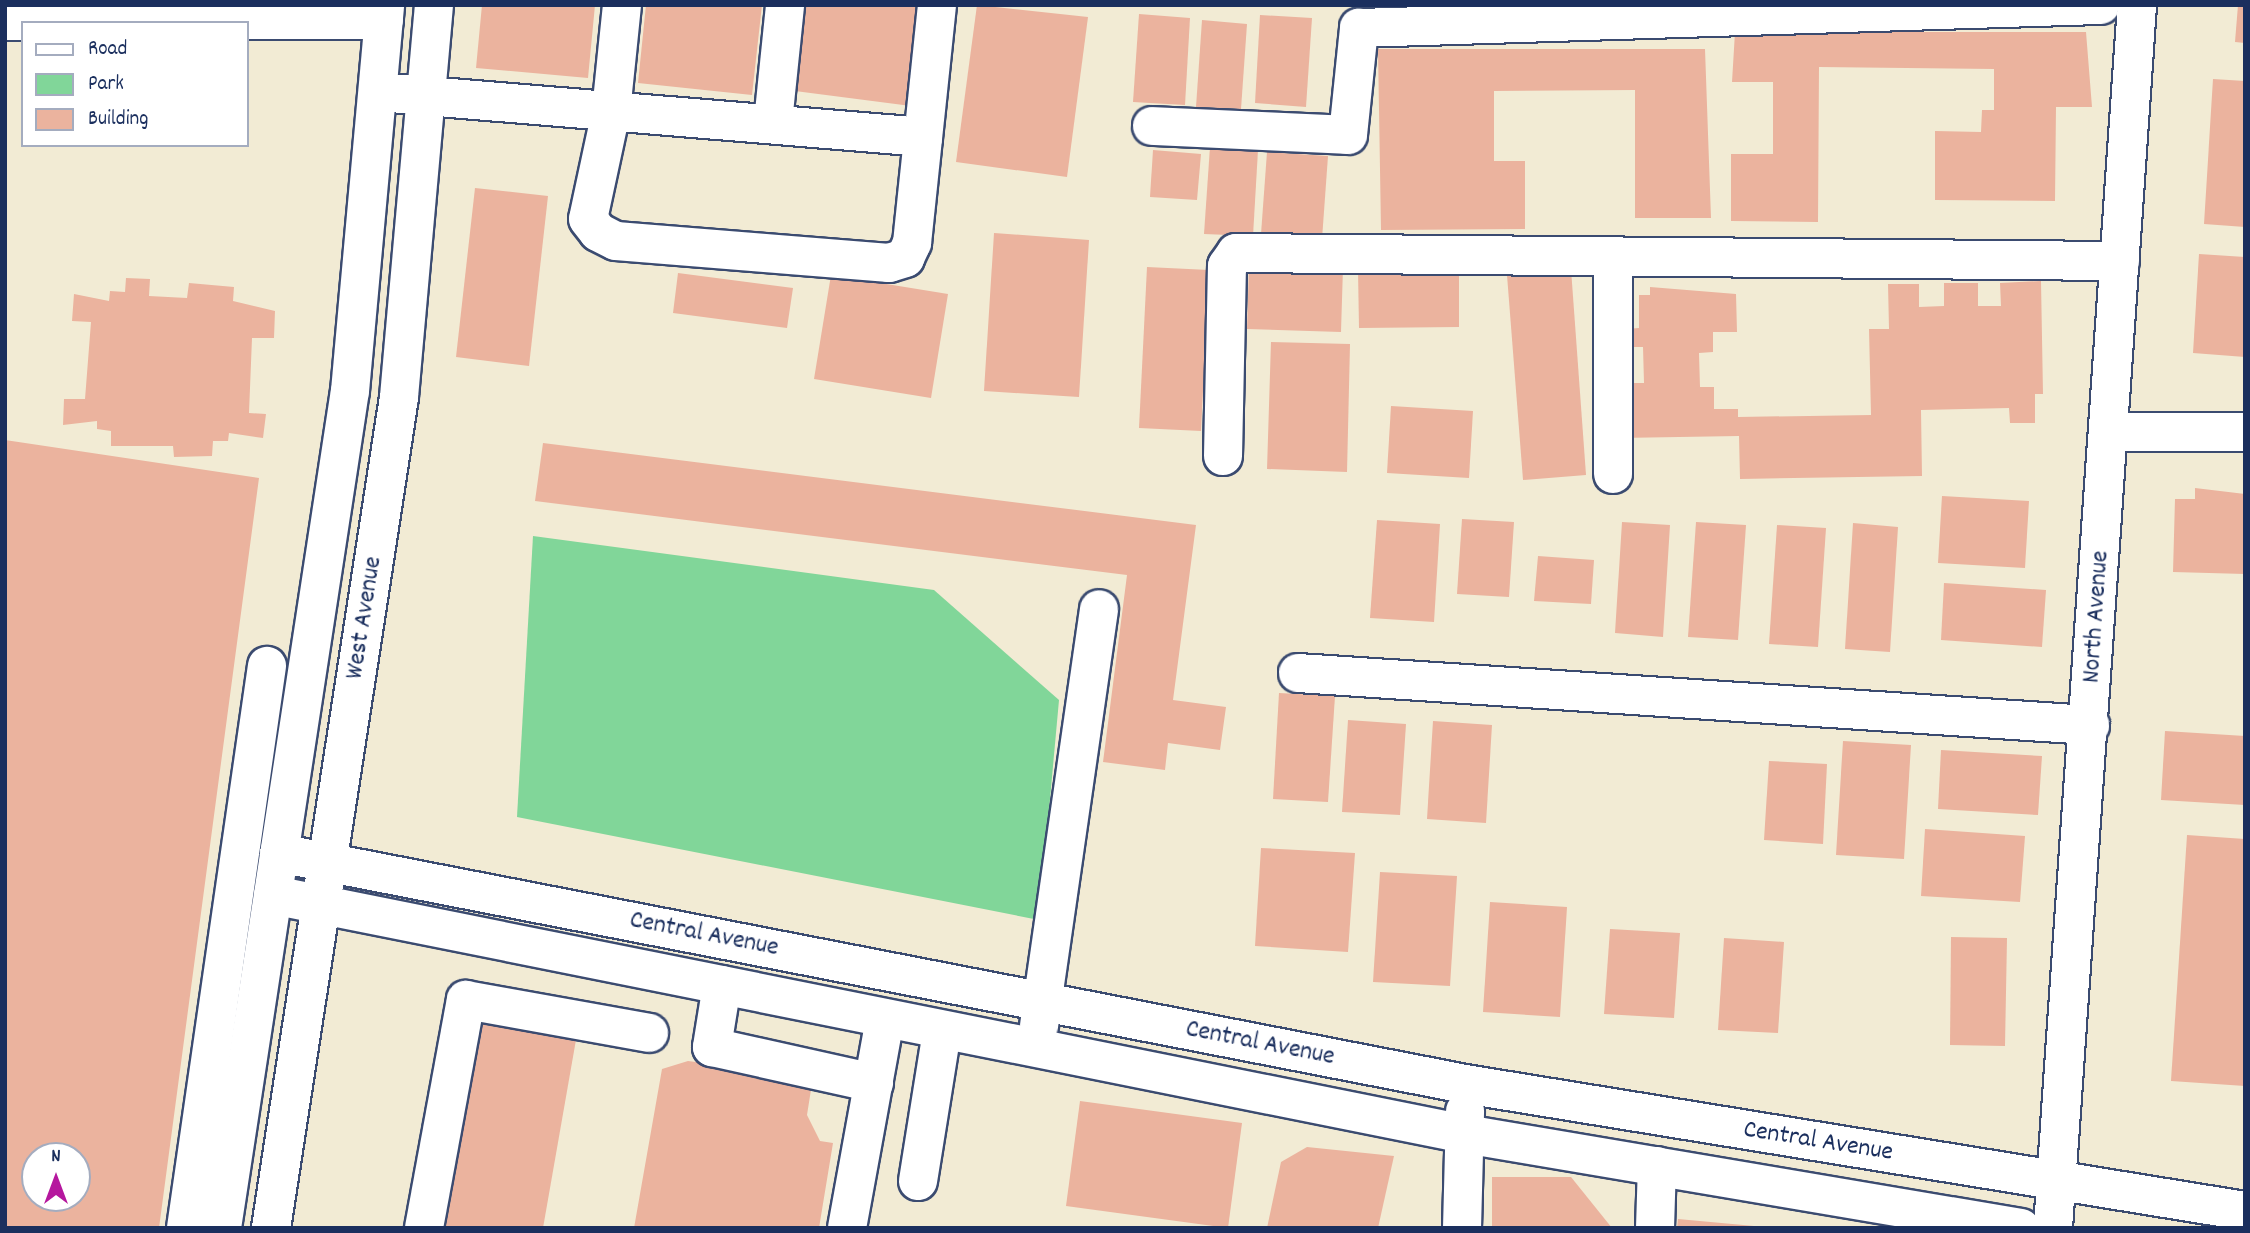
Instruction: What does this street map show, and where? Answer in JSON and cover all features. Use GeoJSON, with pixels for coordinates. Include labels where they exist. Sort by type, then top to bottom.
{"type":"FeatureCollection","features":[{"type":"Feature","properties":{"kind":"street","name":"West Avenue"},"geometry":{"type":"LineString","coordinates":[[271,1228],[399,397],[434,5]]}},
{"type":"Feature","properties":{"kind":"street"},"geometry":{"type":"LineString","coordinates":[[622,5],[611,111],[589,210],[598,232],[616,241],[889,263],[905,258],[912,243],[937,5]]}},
{"type":"Feature","properties":{"kind":"street"},"geometry":{"type":"LineString","coordinates":[[773,122],[785,5]]}},
{"type":"Feature","properties":{"kind":"street"},"geometry":{"type":"LineString","coordinates":[[1152,126],[1348,135],[1359,28],[2101,5]]}},
{"type":"Feature","properties":{"kind":"street","name":"North Avenue"},"geometry":{"type":"LineString","coordinates":[[2053,1228],[2059,1181],[2137,5]]}},
{"type":"Feature","properties":{"kind":"street","name":"West Avenue"},"geometry":{"type":"LineString","coordinates":[[222,1228],[350,391],[384,13]]}},
{"type":"Feature","properties":{"kind":"street"},"geometry":{"type":"LineString","coordinates":[[5,21],[384,13]]}},
{"type":"Feature","properties":{"kind":"street"},"geometry":{"type":"LineString","coordinates":[[378,93],[773,122],[923,137]]}},
{"type":"Feature","properties":{"kind":"street"},"geometry":{"type":"LineString","coordinates":[[1223,456],[1227,266],[1236,253],[2120,261]]}},
{"type":"Feature","properties":{"kind":"street"},"geometry":{"type":"LineString","coordinates":[[1614,258],[1614,474]]}},
{"type":"Feature","properties":{"kind":"street"},"geometry":{"type":"LineString","coordinates":[[2109,432],[2245,432]]}},
{"type":"Feature","properties":{"kind":"street"},"geometry":{"type":"LineString","coordinates":[[1034,1049],[1099,609]]}},
{"type":"Feature","properties":{"kind":"street"},"geometry":{"type":"LineString","coordinates":[[186,1228],[267,666]]}},
{"type":"Feature","properties":{"kind":"street"},"geometry":{"type":"LineString","coordinates":[[1298,673],[2090,725]]}},
{"type":"Feature","properties":{"kind":"street","name":"Central Avenue"},"geometry":{"type":"LineString","coordinates":[[279,853],[1465,1084],[2245,1211]]}},
{"type":"Feature","properties":{"kind":"street","name":"Central Avenue"},"geometry":{"type":"LineString","coordinates":[[273,895],[1465,1135],[2021,1228]]}},
{"type":"Feature","properties":{"kind":"street"},"geometry":{"type":"LineString","coordinates":[[221,983],[259,988]]}},
{"type":"Feature","properties":{"kind":"street"},"geometry":{"type":"LineString","coordinates":[[722,985],[712,1047],[874,1083]]}},
{"type":"Feature","properties":{"kind":"street"},"geometry":{"type":"LineString","coordinates":[[424,1228],[466,1000],[649,1033]]}},
{"type":"Feature","properties":{"kind":"street"},"geometry":{"type":"LineString","coordinates":[[847,1228],[885,1018]]}},
{"type":"Feature","properties":{"kind":"street"},"geometry":{"type":"LineString","coordinates":[[918,1181],[942,1031]]}},
{"type":"Feature","properties":{"kind":"street"},"geometry":{"type":"LineString","coordinates":[[1462,1228],[1465,1084]]}},
{"type":"Feature","properties":{"kind":"street"},"geometry":{"type":"LineString","coordinates":[[1655,1228],[1657,1166]]}},
{"type":"Feature","properties":{"kind":"green space"},"geometry":{"type":"Polygon","coordinates":[[[533,536],[934,590],[1059,700],[1039,920],[517,817],[533,536]]]}},
{"type":"Feature","properties":{"kind":"building"},"geometry":{"type":"Polygon","coordinates":[[[482,5],[595,5],[588,78],[476,68],[482,5]]]}},
{"type":"Feature","properties":{"kind":"building"},"geometry":{"type":"Polygon","coordinates":[[[646,5],[762,5],[752,95],[638,83],[646,5]]]}},
{"type":"Feature","properties":{"kind":"building"},"geometry":{"type":"Polygon","coordinates":[[[806,5],[925,5],[911,106],[795,91],[806,5]]]}},
{"type":"Feature","properties":{"kind":"building"},"geometry":{"type":"Polygon","coordinates":[[[977,5],[1088,17],[1067,177],[956,162],[977,5]]]}},
{"type":"Feature","properties":{"kind":"building"},"geometry":{"type":"Polygon","coordinates":[[[2238,5],[2245,5],[2245,43],[2235,42],[2238,5]]]}},
{"type":"Feature","properties":{"kind":"building"},"geometry":{"type":"Polygon","coordinates":[[[1139,14],[1190,18],[1185,105],[1133,102],[1139,14]]]}},
{"type":"Feature","properties":{"kind":"building"},"geometry":{"type":"Polygon","coordinates":[[[1260,15],[1312,18],[1306,107],[1255,103],[1260,15]]]}},
{"type":"Feature","properties":{"kind":"building"},"geometry":{"type":"Polygon","coordinates":[[[1202,20],[1247,24],[1241,109],[1196,107],[1202,20]]]}},
{"type":"Feature","properties":{"kind":"building"},"geometry":{"type":"Polygon","coordinates":[[[1735,32],[2086,32],[2092,107],[2056,107],[2055,201],[1935,200],[1935,131],[1981,132],[1982,110],[1994,110],[1994,69],[1819,67],[1818,222],[1731,221],[1731,154],[1773,154],[1773,82],[1732,82],[1735,32]]]}},
{"type":"Feature","properties":{"kind":"building"},"geometry":{"type":"Polygon","coordinates":[[[1378,49],[1705,49],[1711,218],[1635,218],[1635,90],[1494,91],[1494,161],[1525,161],[1525,229],[1381,230],[1378,49]]]}},
{"type":"Feature","properties":{"kind":"building"},"geometry":{"type":"Polygon","coordinates":[[[2213,79],[2245,81],[2245,227],[2204,224],[2213,79]]]}},
{"type":"Feature","properties":{"kind":"building"},"geometry":{"type":"Polygon","coordinates":[[[1210,147],[1258,150],[1253,236],[1204,234],[1210,147]]]}},
{"type":"Feature","properties":{"kind":"building"},"geometry":{"type":"Polygon","coordinates":[[[1153,150],[1201,154],[1197,200],[1150,197],[1153,150]]]}},
{"type":"Feature","properties":{"kind":"building"},"geometry":{"type":"Polygon","coordinates":[[[1267,152],[1328,156],[1322,239],[1261,234],[1267,152]]]}},
{"type":"Feature","properties":{"kind":"building"},"geometry":{"type":"Polygon","coordinates":[[[475,188],[548,196],[529,366],[456,357],[475,188]]]}},
{"type":"Feature","properties":{"kind":"building"},"geometry":{"type":"Polygon","coordinates":[[[994,233],[1089,240],[1079,397],[984,391],[994,233]]]}},
{"type":"Feature","properties":{"kind":"building"},"geometry":{"type":"Polygon","coordinates":[[[2199,254],[2245,257],[2245,357],[2193,353],[2199,254]]]}},
{"type":"Feature","properties":{"kind":"building"},"geometry":{"type":"Polygon","coordinates":[[[1249,265],[1343,267],[1341,332],[1247,329],[1249,265]]]}},
{"type":"Feature","properties":{"kind":"building"},"geometry":{"type":"Polygon","coordinates":[[[1147,267],[1209,270],[1201,431],[1139,428],[1147,267]]]}},
{"type":"Feature","properties":{"kind":"building"},"geometry":{"type":"Polygon","coordinates":[[[1571,269],[1586,475],[1523,480],[1507,275],[1571,269]]]}},
{"type":"Feature","properties":{"kind":"building"},"geometry":{"type":"Polygon","coordinates":[[[1358,270],[1459,270],[1459,327],[1359,328],[1358,270]]]}},
{"type":"Feature","properties":{"kind":"building"},"geometry":{"type":"Polygon","coordinates":[[[678,273],[793,288],[787,328],[673,313],[678,273]]]}},
{"type":"Feature","properties":{"kind":"building"},"geometry":{"type":"Polygon","coordinates":[[[831,275],[948,294],[931,398],[814,379],[831,275]]]}},
{"type":"Feature","properties":{"kind":"building"},"geometry":{"type":"Polygon","coordinates":[[[126,278],[150,279],[149,296],[187,298],[189,283],[234,287],[233,301],[275,311],[274,338],[252,338],[249,413],[266,414],[263,438],[229,433],[228,441],[213,441],[212,456],[174,457],[173,446],[111,446],[111,431],[97,429],[97,421],[63,425],[64,399],[85,399],[91,322],[72,321],[74,294],[109,301],[110,291],[125,292],[126,278]]]}},
{"type":"Feature","properties":{"kind":"building"},"geometry":{"type":"Polygon","coordinates":[[[2041,281],[2043,394],[2035,394],[2035,423],[2010,423],[2009,408],[1921,410],[1922,476],[1740,479],[1739,436],[1619,438],[1619,383],[1644,383],[1643,347],[1626,347],[1626,329],[1639,328],[1639,295],[1650,295],[1650,287],[1736,294],[1737,332],[1713,332],[1713,352],[1699,353],[1700,387],[1714,387],[1714,409],[1738,409],[1738,417],[1871,415],[1869,329],[1889,329],[1888,284],[1919,284],[1919,307],[1944,306],[1944,283],[1978,283],[1978,306],[2001,306],[2000,283],[2041,281]]]}},
{"type":"Feature","properties":{"kind":"building"},"geometry":{"type":"Polygon","coordinates":[[[1271,342],[1350,344],[1347,472],[1267,469],[1271,342]]]}},
{"type":"Feature","properties":{"kind":"building"},"geometry":{"type":"Polygon","coordinates":[[[1391,406],[1473,411],[1469,478],[1387,473],[1391,406]]]}},
{"type":"Feature","properties":{"kind":"building"},"geometry":{"type":"Polygon","coordinates":[[[5,440],[259,478],[159,1228],[5,1228],[5,440]]]}},
{"type":"Feature","properties":{"kind":"building"},"geometry":{"type":"Polygon","coordinates":[[[543,443],[1196,525],[1173,700],[1226,707],[1220,750],[1168,743],[1165,770],[1103,762],[1127,575],[535,501],[543,443]]]}},
{"type":"Feature","properties":{"kind":"building"},"geometry":{"type":"Polygon","coordinates":[[[2195,488],[2245,494],[2245,574],[2173,572],[2175,499],[2195,499],[2195,488]]]}},
{"type":"Feature","properties":{"kind":"building"},"geometry":{"type":"Polygon","coordinates":[[[1942,496],[2029,501],[2025,568],[1938,563],[1942,496]]]}},
{"type":"Feature","properties":{"kind":"building"},"geometry":{"type":"Polygon","coordinates":[[[1462,519],[1514,522],[1509,597],[1457,594],[1462,519]]]}},
{"type":"Feature","properties":{"kind":"building"},"geometry":{"type":"Polygon","coordinates":[[[1377,520],[1440,524],[1434,622],[1370,618],[1377,520]]]}},
{"type":"Feature","properties":{"kind":"building"},"geometry":{"type":"Polygon","coordinates":[[[1622,522],[1670,525],[1663,637],[1615,633],[1622,522]]]}},
{"type":"Feature","properties":{"kind":"building"},"geometry":{"type":"Polygon","coordinates":[[[1696,522],[1746,525],[1738,640],[1688,637],[1696,522]]]}},
{"type":"Feature","properties":{"kind":"building"},"geometry":{"type":"Polygon","coordinates":[[[1853,523],[1898,527],[1890,652],[1845,649],[1853,523]]]}},
{"type":"Feature","properties":{"kind":"building"},"geometry":{"type":"Polygon","coordinates":[[[1777,525],[1826,528],[1818,647],[1769,644],[1777,525]]]}},
{"type":"Feature","properties":{"kind":"building"},"geometry":{"type":"Polygon","coordinates":[[[1538,556],[1594,560],[1591,604],[1534,601],[1538,556]]]}},
{"type":"Feature","properties":{"kind":"building"},"geometry":{"type":"Polygon","coordinates":[[[1944,583],[2046,590],[2042,647],[1941,640],[1944,583]]]}},
{"type":"Feature","properties":{"kind":"building"},"geometry":{"type":"Polygon","coordinates":[[[1279,693],[1335,696],[1328,802],[1273,799],[1279,693]]]}},
{"type":"Feature","properties":{"kind":"building"},"geometry":{"type":"Polygon","coordinates":[[[1348,720],[1406,724],[1400,815],[1342,812],[1348,720]]]}},
{"type":"Feature","properties":{"kind":"building"},"geometry":{"type":"Polygon","coordinates":[[[1433,721],[1492,725],[1486,823],[1427,819],[1433,721]]]}},
{"type":"Feature","properties":{"kind":"building"},"geometry":{"type":"Polygon","coordinates":[[[2165,731],[2245,736],[2245,805],[2161,800],[2165,731]]]}},
{"type":"Feature","properties":{"kind":"building"},"geometry":{"type":"Polygon","coordinates":[[[1843,741],[1911,745],[1904,859],[1836,855],[1843,741]]]}},
{"type":"Feature","properties":{"kind":"building"},"geometry":{"type":"Polygon","coordinates":[[[1941,750],[2042,756],[2038,815],[1938,809],[1941,750]]]}},
{"type":"Feature","properties":{"kind":"building"},"geometry":{"type":"Polygon","coordinates":[[[1769,761],[1827,764],[1823,844],[1764,840],[1769,761]]]}},
{"type":"Feature","properties":{"kind":"building"},"geometry":{"type":"Polygon","coordinates":[[[1925,829],[2025,836],[2020,902],[1921,896],[1925,829]]]}},
{"type":"Feature","properties":{"kind":"building"},"geometry":{"type":"Polygon","coordinates":[[[2187,835],[2245,839],[2245,1086],[2171,1081],[2187,835]]]}},
{"type":"Feature","properties":{"kind":"building"},"geometry":{"type":"Polygon","coordinates":[[[1261,848],[1355,853],[1348,952],[1255,946],[1261,848]]]}},
{"type":"Feature","properties":{"kind":"building"},"geometry":{"type":"Polygon","coordinates":[[[1380,872],[1457,876],[1450,986],[1373,982],[1380,872]]]}},
{"type":"Feature","properties":{"kind":"building"},"geometry":{"type":"Polygon","coordinates":[[[1490,902],[1567,907],[1560,1017],[1483,1012],[1490,902]]]}},
{"type":"Feature","properties":{"kind":"building"},"geometry":{"type":"Polygon","coordinates":[[[1610,929],[1680,933],[1674,1018],[1604,1014],[1610,929]]]}},
{"type":"Feature","properties":{"kind":"building"},"geometry":{"type":"Polygon","coordinates":[[[1951,937],[2007,938],[2005,1046],[1950,1045],[1951,937]]]}},
{"type":"Feature","properties":{"kind":"building"},"geometry":{"type":"Polygon","coordinates":[[[1724,938],[1784,942],[1778,1033],[1718,1030],[1724,938]]]}},
{"type":"Feature","properties":{"kind":"building"},"geometry":{"type":"Polygon","coordinates":[[[471,1015],[577,1034],[543,1228],[432,1228],[471,1015]]]}},
{"type":"Feature","properties":{"kind":"building"},"geometry":{"type":"Polygon","coordinates":[[[688,1061],[813,1077],[807,1115],[820,1141],[833,1143],[819,1228],[634,1228],[662,1069],[688,1061]]]}},
{"type":"Feature","properties":{"kind":"building"},"geometry":{"type":"Polygon","coordinates":[[[1080,1101],[1242,1123],[1228,1228],[1066,1206],[1080,1101]]]}},
{"type":"Feature","properties":{"kind":"building"},"geometry":{"type":"Polygon","coordinates":[[[1307,1147],[1394,1156],[1378,1228],[1267,1228],[1281,1162],[1307,1147]]]}},
{"type":"Feature","properties":{"kind":"building"},"geometry":{"type":"Polygon","coordinates":[[[1492,1177],[1571,1177],[1612,1228],[1492,1228],[1492,1177]]]}},
{"type":"Feature","properties":{"kind":"building"},"geometry":{"type":"Polygon","coordinates":[[[1678,1219],[1754,1226],[1754,1228],[1677,1228],[1678,1219]]]}}]}
